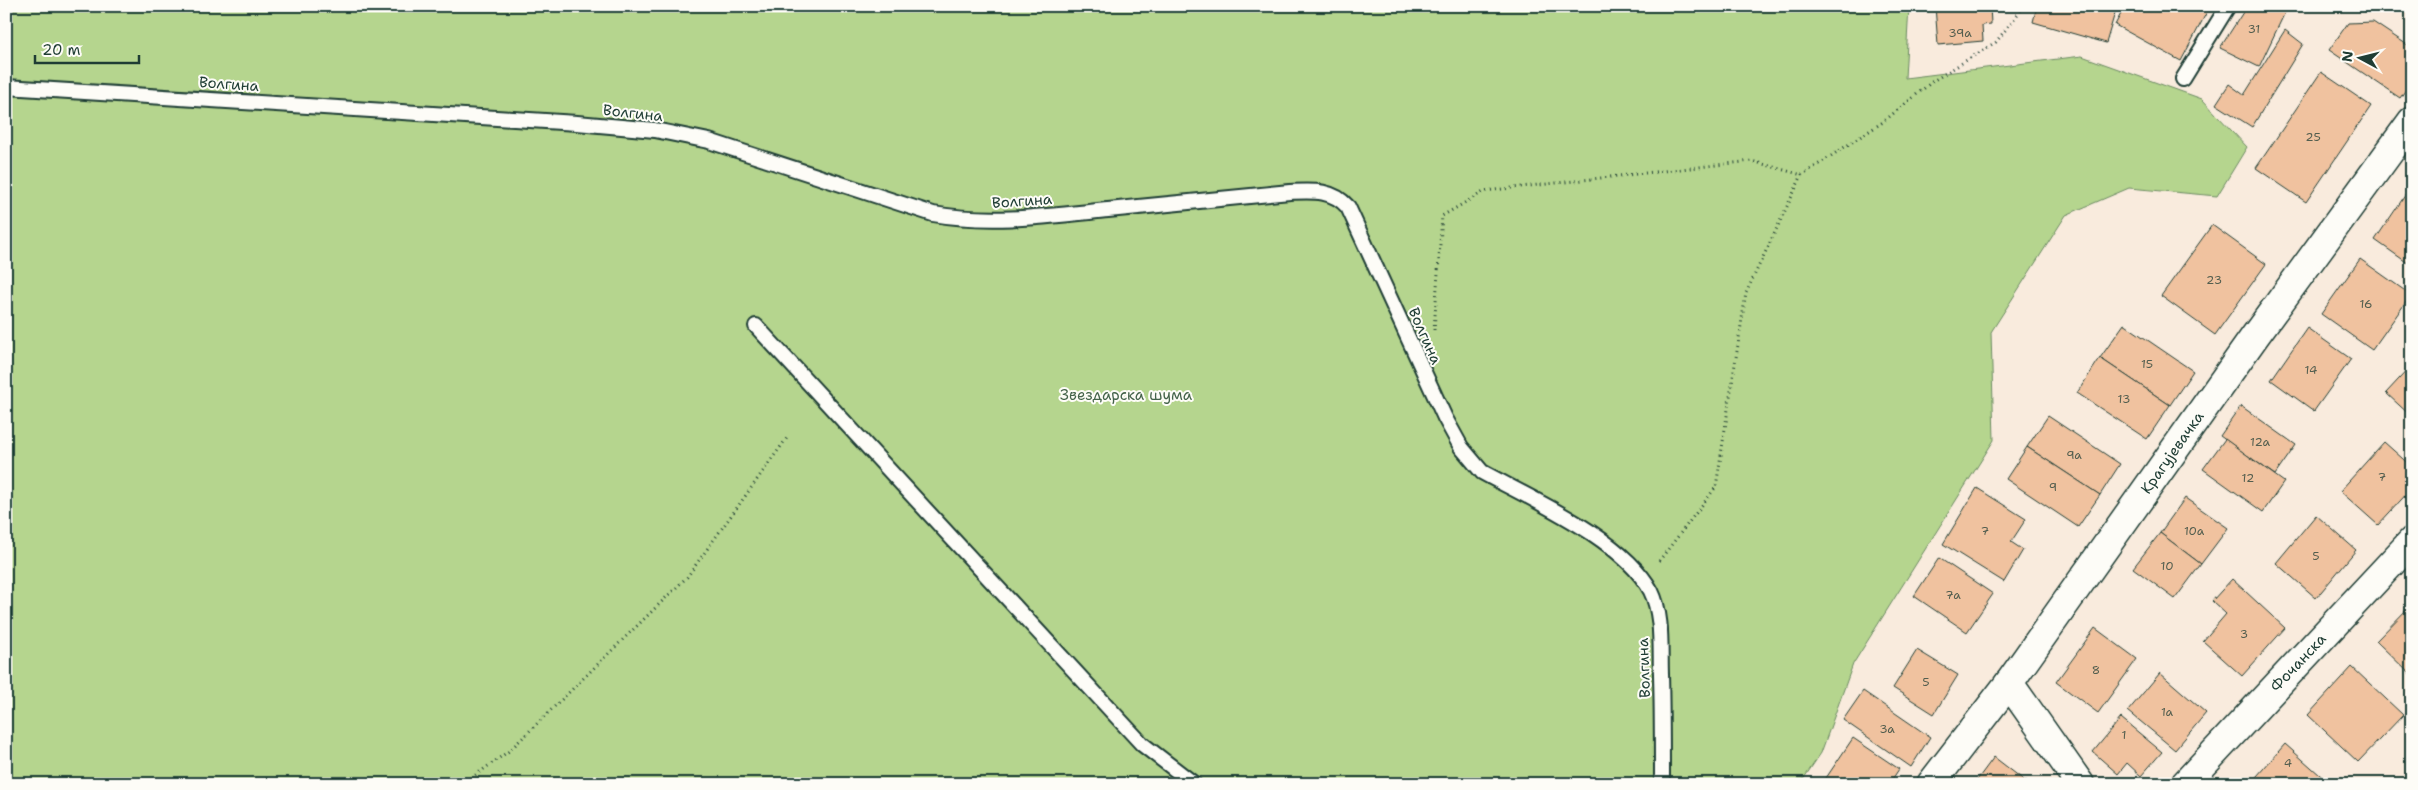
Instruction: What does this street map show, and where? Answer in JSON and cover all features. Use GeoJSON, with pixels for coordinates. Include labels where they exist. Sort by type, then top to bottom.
{"type":"FeatureCollection","features":[{"type":"Feature","properties":{"kind":"street","name":"Крагујевачка"},"geometry":{"type":"LineString","coordinates":[[1931,784],[2009,683],[2250,344],[2412,121]]}},
{"type":"Feature","properties":{"kind":"street","name":"Фочанска"},"geometry":{"type":"LineString","coordinates":[[2185,784],[2412,541]]}},
{"type":"Feature","properties":{"kind":"street"},"geometry":{"type":"LineString","coordinates":[[2009,683],[2080,784]]}},
{"type":"Feature","properties":{"kind":"lane"},"geometry":{"type":"LineString","coordinates":[[2183,79],[2228,6]]}},
{"type":"Feature","properties":{"kind":"lane","name":"Волгина"},"geometry":{"type":"LineString","coordinates":[[6,87],[577,123],[655,130],[709,141],[933,214],[964,219],[987,220],[1051,216],[1290,192],[1330,193],[1340,198],[1348,207],[1445,418],[1472,461],[1482,472],[1596,536],[1625,560],[1651,592],[1657,614],[1662,784]]}},
{"type":"Feature","properties":{"kind":"lane"},"geometry":{"type":"LineString","coordinates":[[756,326],[1142,744],[1194,784]]}},
{"type":"Feature","properties":{"kind":"path"},"geometry":{"type":"LineString","coordinates":[[1644,582],[1716,488],[1746,293],[1802,175],[1883,122],[1933,81],[1996,42],[2024,6]]}},
{"type":"Feature","properties":{"kind":"path"},"geometry":{"type":"LineString","coordinates":[[1433,336],[1442,216],[1486,191],[1752,161],[1802,175]]}},
{"type":"Feature","properties":{"kind":"path"},"geometry":{"type":"LineString","coordinates":[[463,784],[509,751],[687,577],[787,438]]}},
{"type":"Feature","properties":{"kind":"green space","name":"Звездарска шума"},"geometry":{"type":"Polygon","coordinates":[[[6,6],[1909,6],[1905,78],[2082,56],[2202,99],[2247,147],[2217,196],[2129,188],[2066,215],[1991,332],[1994,440],[1853,664],[1821,753],[1800,784],[6,784],[6,6]]]}},
{"type":"Feature","properties":{"kind":"building"},"geometry":{"type":"Polygon","coordinates":[[[1935,6],[1990,6],[1991,24],[1982,25],[1983,41],[1938,45],[1935,6]]]}},
{"type":"Feature","properties":{"kind":"building"},"geometry":{"type":"Polygon","coordinates":[[[2037,6],[2117,6],[2106,43],[2033,22],[2037,6]]]}},
{"type":"Feature","properties":{"kind":"building"},"geometry":{"type":"Polygon","coordinates":[[[2125,6],[2210,6],[2181,61],[2115,25],[2125,6]]]}},
{"type":"Feature","properties":{"kind":"building"},"geometry":{"type":"Polygon","coordinates":[[[2247,6],[2256,11],[2258,6],[2288,6],[2259,67],[2220,48],[2247,6]]]}},
{"type":"Feature","properties":{"kind":"building"},"geometry":{"type":"Polygon","coordinates":[[[2373,22],[2412,48],[2412,81],[2400,98],[2329,50],[2348,23],[2373,22]]]}},
{"type":"Feature","properties":{"kind":"building"},"geometry":{"type":"Polygon","coordinates":[[[2285,30],[2303,44],[2252,127],[2216,104],[2229,84],[2244,95],[2285,30]]]}},
{"type":"Feature","properties":{"kind":"building"},"geometry":{"type":"Polygon","coordinates":[[[2321,72],[2371,106],[2306,202],[2256,168],[2321,72]]]}},
{"type":"Feature","properties":{"kind":"building"},"geometry":{"type":"Polygon","coordinates":[[[2408,191],[2412,194],[2412,266],[2375,240],[2408,191]]]}},
{"type":"Feature","properties":{"kind":"building"},"geometry":{"type":"Polygon","coordinates":[[[2212,225],[2266,264],[2215,335],[2161,296],[2212,225]]]}},
{"type":"Feature","properties":{"kind":"building"},"geometry":{"type":"Polygon","coordinates":[[[2360,259],[2411,295],[2372,350],[2321,314],[2360,259]]]}},
{"type":"Feature","properties":{"kind":"building"},"geometry":{"type":"Polygon","coordinates":[[[2124,324],[2193,371],[2170,405],[2100,358],[2124,324]]]}},
{"type":"Feature","properties":{"kind":"building"},"geometry":{"type":"Polygon","coordinates":[[[2307,328],[2351,359],[2314,411],[2271,380],[2307,328]]]}},
{"type":"Feature","properties":{"kind":"building"},"geometry":{"type":"Polygon","coordinates":[[[2100,358],[2170,405],[2147,439],[2077,393],[2100,358]]]}},
{"type":"Feature","properties":{"kind":"building"},"geometry":{"type":"Polygon","coordinates":[[[2412,365],[2412,417],[2386,393],[2412,365]]]}},
{"type":"Feature","properties":{"kind":"building"},"geometry":{"type":"Polygon","coordinates":[[[2241,406],[2296,445],[2275,475],[2220,436],[2241,406]]]}},
{"type":"Feature","properties":{"kind":"building"},"geometry":{"type":"Polygon","coordinates":[[[2048,416],[2120,464],[2100,495],[2027,447],[2048,416]]]}},
{"type":"Feature","properties":{"kind":"building"},"geometry":{"type":"Polygon","coordinates":[[[2225,439],[2284,482],[2263,512],[2203,469],[2225,439]]]}},
{"type":"Feature","properties":{"kind":"building"},"geometry":{"type":"Polygon","coordinates":[[[2384,442],[2412,467],[2412,488],[2378,525],[2340,491],[2384,442]]]}},
{"type":"Feature","properties":{"kind":"building"},"geometry":{"type":"Polygon","coordinates":[[[2027,447],[2100,495],[2078,527],[2006,479],[2027,447]]]}},
{"type":"Feature","properties":{"kind":"building"},"geometry":{"type":"Polygon","coordinates":[[[1977,488],[2026,519],[2011,542],[2023,550],[2004,582],[1943,544],[1977,488]]]}},
{"type":"Feature","properties":{"kind":"building"},"geometry":{"type":"Polygon","coordinates":[[[2185,498],[2228,528],[2201,564],[2160,533],[2185,498]]]}},
{"type":"Feature","properties":{"kind":"building"},"geometry":{"type":"Polygon","coordinates":[[[2316,515],[2356,550],[2316,598],[2276,563],[2316,515]]]}},
{"type":"Feature","properties":{"kind":"building"},"geometry":{"type":"Polygon","coordinates":[[[2160,533],[2201,564],[2175,599],[2133,568],[2160,533]]]}},
{"type":"Feature","properties":{"kind":"building"},"geometry":{"type":"Polygon","coordinates":[[[1939,558],[1993,594],[1967,632],[1914,596],[1939,558]]]}},
{"type":"Feature","properties":{"kind":"building"},"geometry":{"type":"Polygon","coordinates":[[[2232,579],[2285,628],[2242,676],[2203,641],[2226,614],[2212,601],[2232,579]]]}},
{"type":"Feature","properties":{"kind":"building"},"geometry":{"type":"Polygon","coordinates":[[[2412,604],[2412,676],[2376,641],[2412,604]]]}},
{"type":"Feature","properties":{"kind":"building"},"geometry":{"type":"Polygon","coordinates":[[[2095,628],[2137,659],[2098,713],[2056,682],[2095,628]]]}},
{"type":"Feature","properties":{"kind":"building"},"geometry":{"type":"Polygon","coordinates":[[[1917,650],[1958,675],[1934,714],[1893,688],[1917,650]]]}},
{"type":"Feature","properties":{"kind":"building"},"geometry":{"type":"Polygon","coordinates":[[[2352,667],[2403,715],[2358,762],[2308,715],[2352,667]]]}},
{"type":"Feature","properties":{"kind":"building"},"geometry":{"type":"Polygon","coordinates":[[[2160,673],[2206,713],[2175,750],[2128,711],[2160,673]]]}},
{"type":"Feature","properties":{"kind":"building"},"geometry":{"type":"Polygon","coordinates":[[[1863,691],[1930,737],[1911,767],[1843,720],[1863,691]]]}},
{"type":"Feature","properties":{"kind":"building"},"geometry":{"type":"Polygon","coordinates":[[[2121,718],[2162,752],[2141,776],[2127,763],[2118,774],[2093,752],[2121,718]]]}},
{"type":"Feature","properties":{"kind":"building"},"geometry":{"type":"Polygon","coordinates":[[[1853,738],[1899,769],[1889,784],[1822,784],[1853,738]]]}},
{"type":"Feature","properties":{"kind":"building"},"geometry":{"type":"Polygon","coordinates":[[[2285,744],[2329,783],[2250,784],[2285,744]]]}},
{"type":"Feature","properties":{"kind":"building"},"geometry":{"type":"Polygon","coordinates":[[[1994,757],[2029,784],[1974,784],[1994,757]]]}}]}
